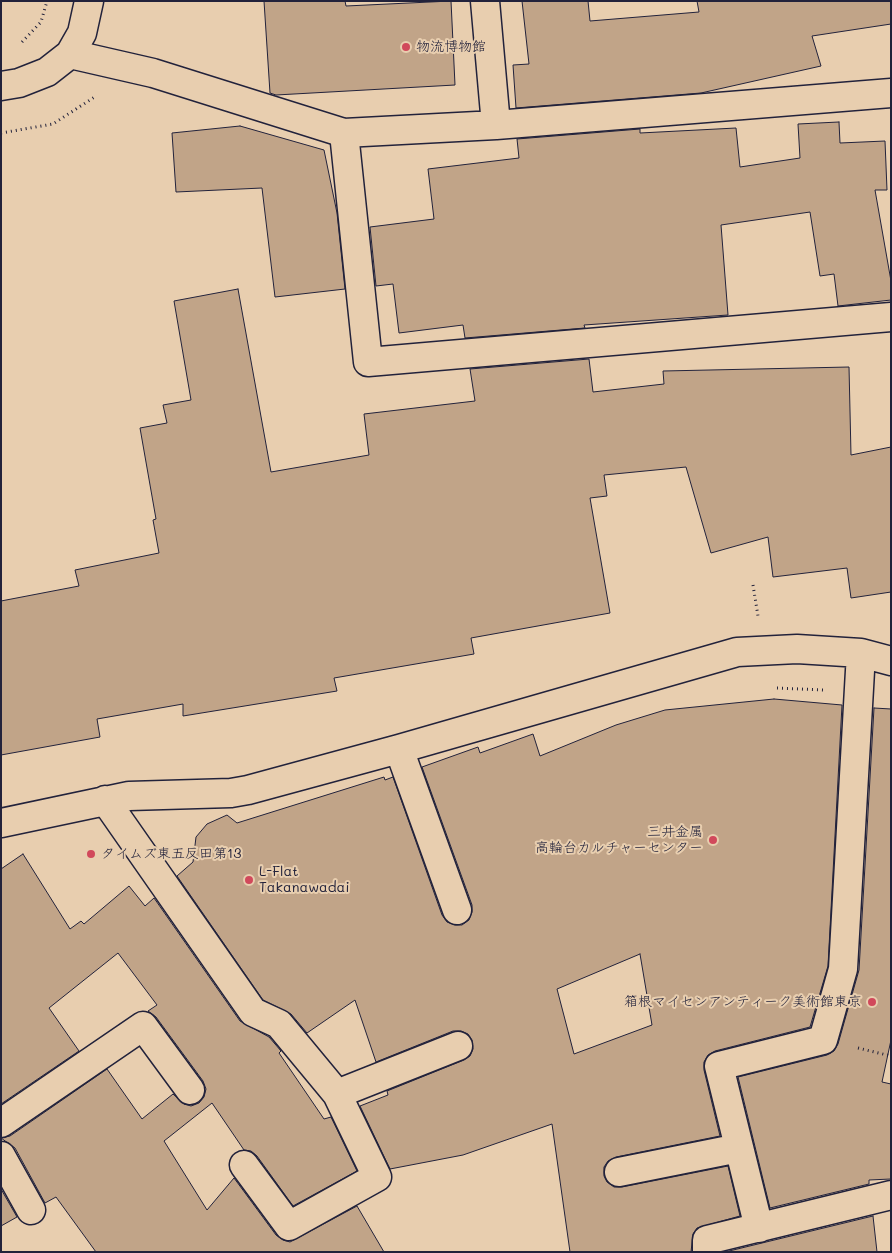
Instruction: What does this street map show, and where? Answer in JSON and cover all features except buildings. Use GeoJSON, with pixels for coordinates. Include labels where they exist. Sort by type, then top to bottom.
{"type":"FeatureCollection","features":[{"type":"Feature","properties":{"kind":"street"},"geometry":{"type":"LineString","coordinates":[[1,86],[19,83],[47,72],[70,54],[82,33],[89,1]]}},
{"type":"Feature","properties":{"kind":"street"},"geometry":{"type":"LineString","coordinates":[[484,1],[496,126]]}},
{"type":"Feature","properties":{"kind":"street"},"geometry":{"type":"LineString","coordinates":[[70,54],[125,66],[344,133],[496,126],[891,93]]}},
{"type":"Feature","properties":{"kind":"street"},"geometry":{"type":"LineString","coordinates":[[344,133],[368,362],[891,317]]}},
{"type":"Feature","properties":{"kind":"street"},"geometry":{"type":"LineString","coordinates":[[1,823],[129,796],[231,793],[399,749],[737,652],[797,649],[861,653],[891,661]]}},
{"type":"Feature","properties":{"kind":"street"},"geometry":{"type":"LineString","coordinates":[[760,1228],[719,1066],[823,1040],[843,969],[861,653]]}},
{"type":"Feature","properties":{"kind":"street"},"geometry":{"type":"LineString","coordinates":[[399,749],[457,910]]}},
{"type":"Feature","properties":{"kind":"street"},"geometry":{"type":"LineString","coordinates":[[105,800],[253,1012],[278,1024],[337,1094],[376,1177],[289,1226],[244,1165]]}},
{"type":"Feature","properties":{"kind":"street"},"geometry":{"type":"LineString","coordinates":[[1,1123],[142,1026],[190,1090]]}},
{"type":"Feature","properties":{"kind":"street"},"geometry":{"type":"LineString","coordinates":[[337,1094],[458,1046]]}},
{"type":"Feature","properties":{"kind":"street"},"geometry":{"type":"LineString","coordinates":[[619,1172],[739,1148]]}},
{"type":"Feature","properties":{"kind":"street"},"geometry":{"type":"LineString","coordinates":[[1,1156],[31,1210]]}},
{"type":"Feature","properties":{"kind":"street"},"geometry":{"type":"LineString","coordinates":[[707,1252],[707,1240],[891,1195]]}},
{"type":"Feature","properties":{"kind":"path"},"geometry":{"type":"LineString","coordinates":[[18,46],[41,22],[48,1]]}},
{"type":"Feature","properties":{"kind":"path"},"geometry":{"type":"LineString","coordinates":[[1,133],[53,124],[123,78],[125,66]]}},
{"type":"Feature","properties":{"kind":"place","name":"物流博物館"},"geometry":{"type":"Point","coordinates":[406,47]}},
{"type":"Feature","properties":{"kind":"place","name":"三井金属 高輪台カルチャーセンター"},"geometry":{"type":"Point","coordinates":[713,840]}},
{"type":"Feature","properties":{"kind":"place","name":"タイムズ東五反田第13"},"geometry":{"type":"Point","coordinates":[91,854]}},
{"type":"Feature","properties":{"kind":"place","name":"L-Flat Takanawadai"},"geometry":{"type":"Point","coordinates":[249,880]}},
{"type":"Feature","properties":{"kind":"place","name":"箱根マイセンアンティーク美術館東京"},"geometry":{"type":"Point","coordinates":[872,1002]}}]}
